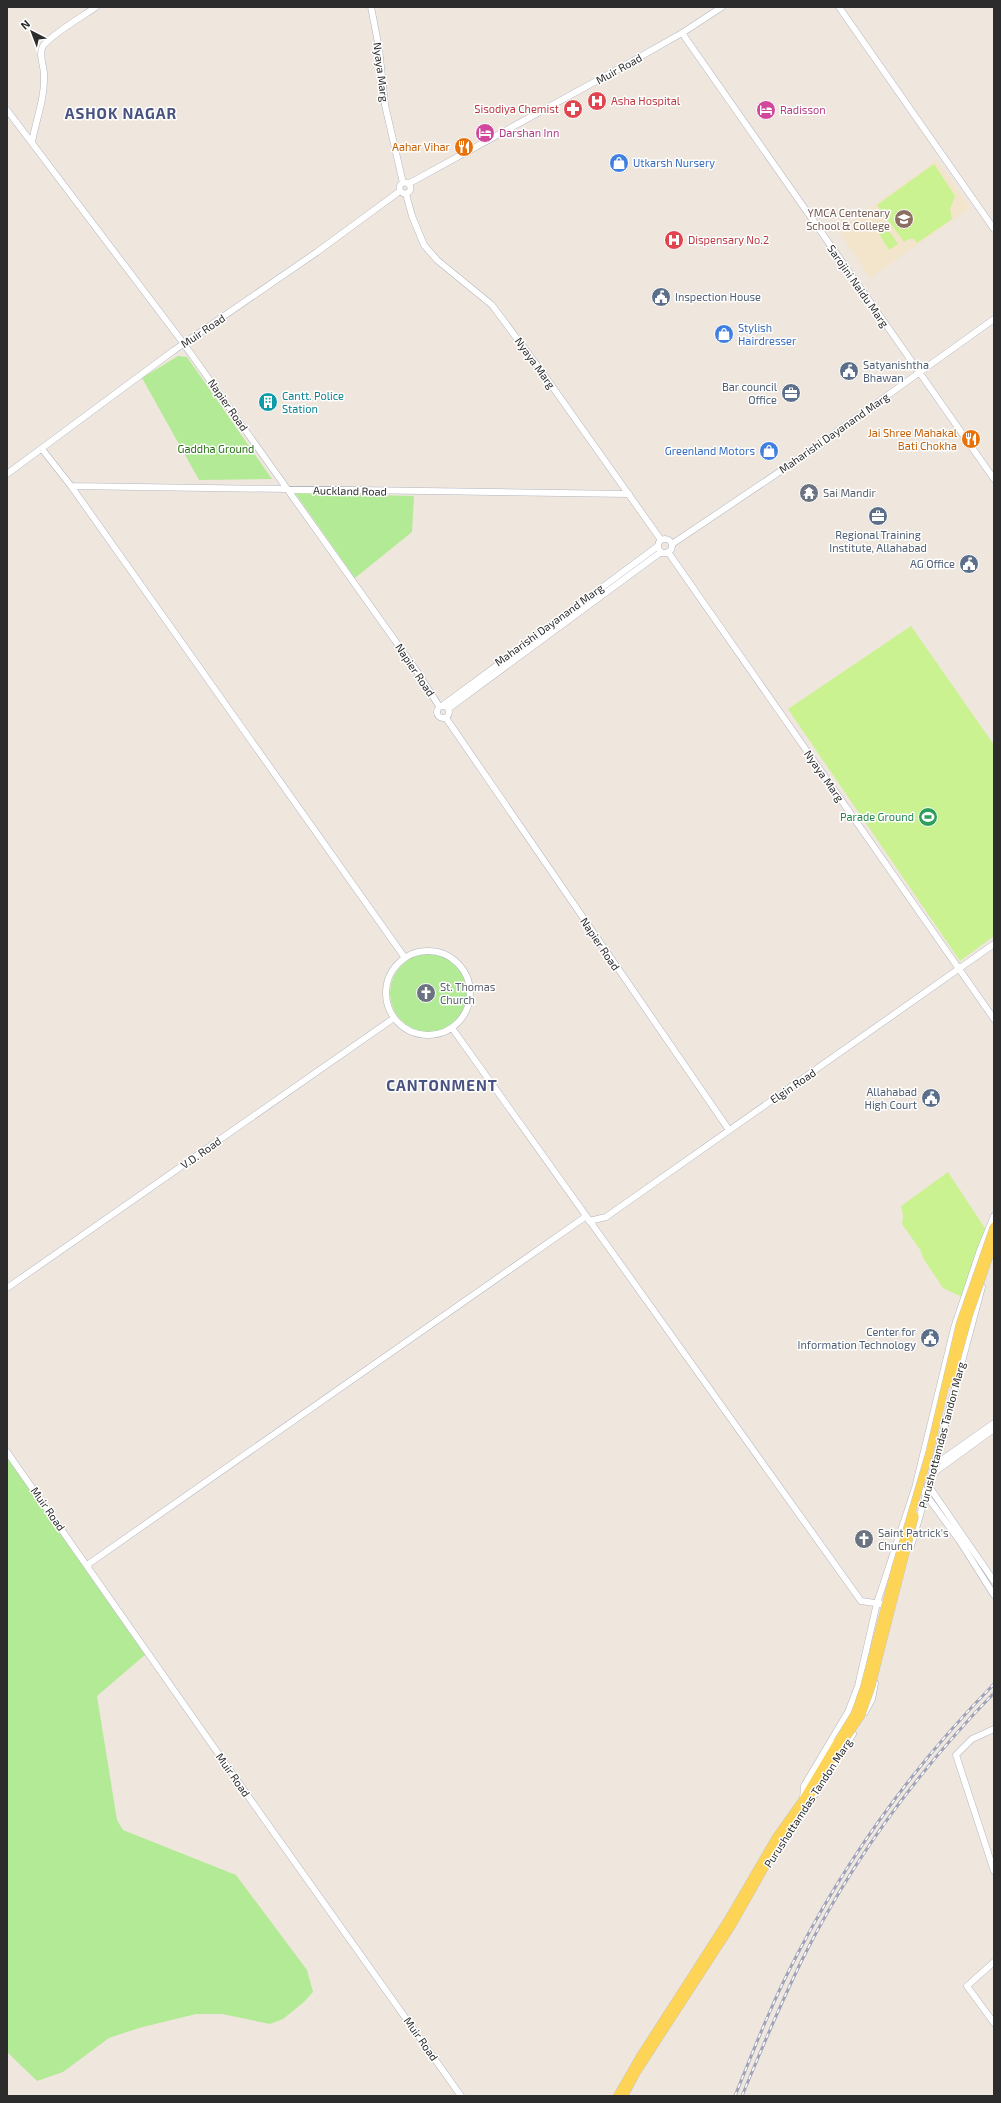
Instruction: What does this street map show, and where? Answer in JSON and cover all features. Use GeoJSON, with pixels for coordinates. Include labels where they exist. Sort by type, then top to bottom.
{"type":"FeatureCollection","features":[{"type":"Feature","properties":{"kind":"main road"},"geometry":{"type":"LineString","coordinates":[[617,2096],[650,2040],[727,1922],[776,1837],[806,1799],[839,1745],[855,1712],[864,1687],[895,1569],[929,1454],[960,1323],[994,1226]]}},
{"type":"Feature","properties":{"kind":"main road"},"geometry":{"type":"LineString","coordinates":[[839,1745],[861,1716],[871,1688],[967,1323],[994,1243]]}},
{"type":"Feature","properties":{"kind":"main road","name":"Purushottamdas Tandon Marg"},"geometry":{"type":"LineString","coordinates":[[624,2096],[637,2072],[729,1930],[806,1799]]}},
{"type":"Feature","properties":{"kind":"street"},"geometry":{"type":"LineString","coordinates":[[32,142],[43,94],[44,76],[40,51],[44,44],[96,7]]}},
{"type":"Feature","properties":{"kind":"street","name":"Nyaya Marg"},"geometry":{"type":"LineString","coordinates":[[371,7],[379,48],[385,106],[406,184]]}},
{"type":"Feature","properties":{"kind":"street"},"geometry":{"type":"LineString","coordinates":[[839,7],[994,229]]}},
{"type":"Feature","properties":{"kind":"street","name":"Muir Road"},"geometry":{"type":"LineString","coordinates":[[406,184],[548,109],[682,33],[719,8]]}},
{"type":"Feature","properties":{"kind":"street","name":"Sarojini Naidu Marg"},"geometry":{"type":"LineString","coordinates":[[682,33],[994,479]]}},
{"type":"Feature","properties":{"kind":"street","name":"Napier Road"},"geometry":{"type":"LineString","coordinates":[[7,110],[184,344],[441,706]]}},
{"type":"Feature","properties":{"kind":"street"},"geometry":{"type":"LineString","coordinates":[[406,184],[410,190],[403,192],[399,187],[406,184]]}},
{"type":"Feature","properties":{"kind":"street","name":"Nyaya Marg"},"geometry":{"type":"LineString","coordinates":[[403,192],[424,245],[437,260],[492,305],[629,494],[660,546]]}},
{"type":"Feature","properties":{"kind":"street","name":"Muir Road"},"geometry":{"type":"LineString","coordinates":[[7,474],[184,344],[403,192]]}},
{"type":"Feature","properties":{"kind":"street","name":"Maharishi Dayanand Marg"},"geometry":{"type":"LineString","coordinates":[[672,544],[800,458],[994,319]]}},
{"type":"Feature","properties":{"kind":"street"},"geometry":{"type":"LineString","coordinates":[[42,449],[71,486],[405,958]]}},
{"type":"Feature","properties":{"kind":"street","name":"Auckland Road"},"geometry":{"type":"LineString","coordinates":[[71,486],[629,494]]}},
{"type":"Feature","properties":{"kind":"street"},"geometry":{"type":"LineString","coordinates":[[666,538],[672,544],[668,552],[660,546],[666,538]]}},
{"type":"Feature","properties":{"kind":"street","name":"Maharishi Dayanand Marg"},"geometry":{"type":"LineString","coordinates":[[441,706],[660,546]]}},
{"type":"Feature","properties":{"kind":"street","name":"Maharishi Dayanand Marg"},"geometry":{"type":"LineString","coordinates":[[448,709],[660,546]]}},
{"type":"Feature","properties":{"kind":"street","name":"Nyaya Marg"},"geometry":{"type":"LineString","coordinates":[[668,552],[994,1019]]}},
{"type":"Feature","properties":{"kind":"street"},"geometry":{"type":"LineString","coordinates":[[441,706],[448,709],[448,715],[446,718],[440,718],[436,714],[441,706]]}},
{"type":"Feature","properties":{"kind":"street","name":"Napier Road"},"geometry":{"type":"LineString","coordinates":[[446,718],[729,1130]]}},
{"type":"Feature","properties":{"kind":"street","name":"Elgin Road"},"geometry":{"type":"LineString","coordinates":[[87,1565],[587,1219],[606,1216],[994,944]]}},
{"type":"Feature","properties":{"kind":"street"},"geometry":{"type":"LineString","coordinates":[[430,951],[443,954],[455,960],[464,970],[469,982],[469,1001],[462,1019],[452,1028],[436,1034],[418,1034],[409,1030],[394,1018],[388,1003],[387,986],[390,975],[405,958],[417,953],[430,951]]}},
{"type":"Feature","properties":{"kind":"street","name":"V.D. Road"},"geometry":{"type":"LineString","coordinates":[[7,1288],[394,1018]]}},
{"type":"Feature","properties":{"kind":"street"},"geometry":{"type":"LineString","coordinates":[[452,1028],[861,1601],[868,1604],[878,1603],[893,1606]]}},
{"type":"Feature","properties":{"kind":"street","name":"Purushottamdas Tandon Marg"},"geometry":{"type":"LineString","coordinates":[[994,1216],[980,1250],[954,1328],[917,1483],[878,1603],[858,1686],[848,1712],[804,1786],[806,1799],[818,1790],[872,1699],[893,1606],[929,1486],[977,1304],[994,1252]]}},
{"type":"Feature","properties":{"kind":"street"},"geometry":{"type":"LineString","coordinates":[[935,1463],[994,1424]]}},
{"type":"Feature","properties":{"kind":"street"},"geometry":{"type":"LineString","coordinates":[[932,1474],[994,1429]]}},
{"type":"Feature","properties":{"kind":"street","name":"Muir Road"},"geometry":{"type":"LineString","coordinates":[[7,1452],[262,1816],[461,2096]]}},
{"type":"Feature","properties":{"kind":"street"},"geometry":{"type":"LineString","coordinates":[[919,1475],[934,1492],[994,1581]]}},
{"type":"Feature","properties":{"kind":"street"},"geometry":{"type":"LineString","coordinates":[[917,1483],[938,1511],[994,1595]]}},
{"type":"Feature","properties":{"kind":"street"},"geometry":{"type":"LineString","coordinates":[[994,1729],[972,1739],[956,1755],[994,1871]]}},
{"type":"Feature","properties":{"kind":"street"},"geometry":{"type":"LineString","coordinates":[[994,1962],[968,1986],[994,2023]]}},
{"type":"Feature","properties":{"kind":"shaded area","name":"YMCA Centenary School & College"},"geometry":{"type":"Polygon","coordinates":[[[937,160],[970,208],[870,278],[838,230],[937,160]]]}},
{"type":"Feature","properties":{"kind":"green space"},"geometry":{"type":"Polygon","coordinates":[[[934,164],[955,196],[950,209],[952,219],[917,243],[914,239],[908,239],[904,242],[877,205],[934,164]]]}},
{"type":"Feature","properties":{"kind":"green space"},"geometry":{"type":"Polygon","coordinates":[[[887,228],[898,244],[889,250],[879,234],[887,228]]]}},
{"type":"Feature","properties":{"kind":"green space","name":"Gaddha Ground"},"geometry":{"type":"Polygon","coordinates":[[[178,356],[187,357],[272,479],[199,480],[142,378],[178,356]]]}},
{"type":"Feature","properties":{"kind":"green space"},"geometry":{"type":"Polygon","coordinates":[[[295,493],[414,496],[412,532],[355,578],[295,493]]]}},
{"type":"Feature","properties":{"kind":"green space","name":"Parade Ground"},"geometry":{"type":"Polygon","coordinates":[[[911,626],[994,745],[994,936],[960,961],[788,709],[911,626]]]}},
{"type":"Feature","properties":{"kind":"green space"},"geometry":{"type":"Polygon","coordinates":[[[429,954],[444,957],[457,965],[465,978],[468,993],[465,1008],[457,1021],[444,1029],[429,1032],[414,1029],[401,1021],[393,1008],[390,993],[393,978],[401,965],[414,957],[429,954]]]}},
{"type":"Feature","properties":{"kind":"green space"},"geometry":{"type":"Polygon","coordinates":[[[948,1172],[988,1233],[966,1299],[943,1288],[923,1258],[921,1251],[902,1224],[903,1215],[901,1206],[948,1172]]]}},
{"type":"Feature","properties":{"kind":"green space"},"geometry":{"type":"Polygon","coordinates":[[[7,1457],[145,1655],[97,1696],[117,1820],[123,1830],[236,1875],[307,1970],[313,1992],[304,2002],[283,2019],[270,2024],[222,2014],[196,2014],[139,2028],[109,2038],[63,2072],[37,2081],[7,2052],[7,1457]]]}},
{"type":"Feature","properties":{"kind":"railway"},"geometry":{"type":"LineString","coordinates":[[735,2096],[764,2025],[788,1972],[817,1918],[861,1846],[885,1812],[937,1746],[994,1684]]}},
{"type":"Feature","properties":{"kind":"railway"},"geometry":{"type":"LineString","coordinates":[[742,2096],[802,1960],[842,1888],[864,1853],[913,1786],[939,1754],[994,1693]]}},
{"type":"Feature","properties":{"kind":"place","name":"Asha Hospital"},"geometry":{"type":"Point","coordinates":[597,101]}},
{"type":"Feature","properties":{"kind":"place","name":"Sisodiya Chemist"},"geometry":{"type":"Point","coordinates":[573,109]}},
{"type":"Feature","properties":{"kind":"place","name":"Radisson"},"geometry":{"type":"Point","coordinates":[766,110]}},
{"type":"Feature","properties":{"kind":"place","name":"Darshan Inn"},"geometry":{"type":"Point","coordinates":[485,133]}},
{"type":"Feature","properties":{"kind":"place","name":"Aahar Vihar"},"geometry":{"type":"Point","coordinates":[464,147]}},
{"type":"Feature","properties":{"kind":"place","name":"Utkarsh Nursery"},"geometry":{"type":"Point","coordinates":[619,163]}},
{"type":"Feature","properties":{"kind":"place","name":"YMCA Centenary School & College"},"geometry":{"type":"Point","coordinates":[904,219]}},
{"type":"Feature","properties":{"kind":"place","name":"Dispensary No.2"},"geometry":{"type":"Point","coordinates":[674,240]}},
{"type":"Feature","properties":{"kind":"place","name":"Inspection House"},"geometry":{"type":"Point","coordinates":[661,297]}},
{"type":"Feature","properties":{"kind":"place","name":"Stylish Hairdresser"},"geometry":{"type":"Point","coordinates":[724,334]}},
{"type":"Feature","properties":{"kind":"place","name":"Satyanishtha Bhawan"},"geometry":{"type":"Point","coordinates":[849,371]}},
{"type":"Feature","properties":{"kind":"place","name":"Bar council Office"},"geometry":{"type":"Point","coordinates":[791,393]}},
{"type":"Feature","properties":{"kind":"place","name":"Cantt. Police Station"},"geometry":{"type":"Point","coordinates":[268,402]}},
{"type":"Feature","properties":{"kind":"place","name":"Jai Shree Mahakal Bati Chokha"},"geometry":{"type":"Point","coordinates":[971,439]}},
{"type":"Feature","properties":{"kind":"place","name":"Greenland Motors"},"geometry":{"type":"Point","coordinates":[769,451]}},
{"type":"Feature","properties":{"kind":"place","name":"Sai Mandir"},"geometry":{"type":"Point","coordinates":[809,493]}},
{"type":"Feature","properties":{"kind":"place","name":"Regional Training Institute, Allahabad"},"geometry":{"type":"Point","coordinates":[878,516]}},
{"type":"Feature","properties":{"kind":"place","name":"AG Office"},"geometry":{"type":"Point","coordinates":[969,564]}},
{"type":"Feature","properties":{"kind":"place","name":"Parade Ground"},"geometry":{"type":"Point","coordinates":[928,817]}},
{"type":"Feature","properties":{"kind":"place","name":"St. Thomas Church"},"geometry":{"type":"Point","coordinates":[426,993]}},
{"type":"Feature","properties":{"kind":"place","name":"Allahabad High Court"},"geometry":{"type":"Point","coordinates":[931,1098]}},
{"type":"Feature","properties":{"kind":"place","name":"Center for Information Technology"},"geometry":{"type":"Point","coordinates":[930,1338]}},
{"type":"Feature","properties":{"kind":"place","name":"Saint Patrick's Church"},"geometry":{"type":"Point","coordinates":[864,1539]}},
{"type":"Feature","properties":{"kind":"district","name":"ASHOK NAGAR"},"geometry":{"type":"Point","coordinates":[121,114]}},
{"type":"Feature","properties":{"kind":"district","name":"CANTONMENT"},"geometry":{"type":"Point","coordinates":[442,1086]}}]}
